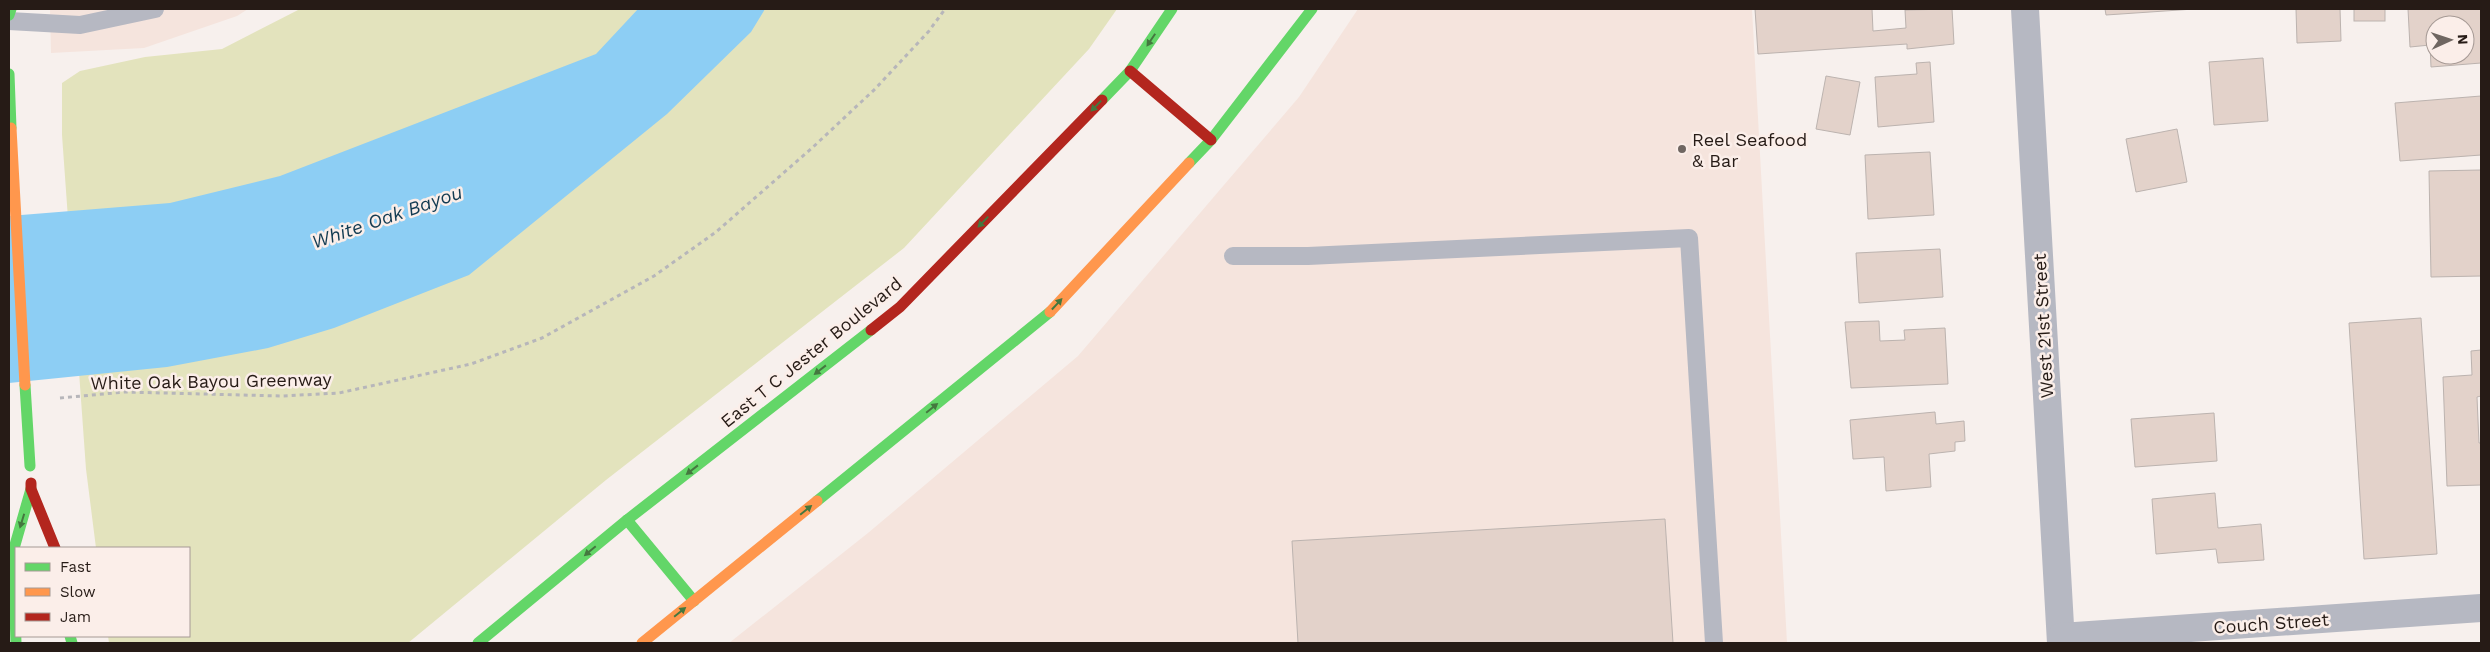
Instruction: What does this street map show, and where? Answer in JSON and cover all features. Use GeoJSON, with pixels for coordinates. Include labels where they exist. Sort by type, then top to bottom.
{"type":"FeatureCollection","features":[{"type":"Feature","properties":{"kind":"street"},"geometry":{"type":"LineString","coordinates":[[9,15],[11,9]]}},
{"type":"Feature","properties":{"kind":"street","name":"East T C Jester Boulevard"},"geometry":{"type":"LineString","coordinates":[[478,643],[627,520],[900,307],[1130,71],[1172,9]]}},
{"type":"Feature","properties":{"kind":"street"},"geometry":{"type":"LineString","coordinates":[[642,643],[1051,311],[1212,140],[1312,9]]}},
{"type":"Feature","properties":{"kind":"street","name":"West 21st Street"},"geometry":{"type":"LineString","coordinates":[[2025,9],[2061,640]]}},
{"type":"Feature","properties":{"kind":"street"},"geometry":{"type":"LineString","coordinates":[[1130,71],[1212,140]]}},
{"type":"Feature","properties":{"kind":"street"},"geometry":{"type":"LineString","coordinates":[[9,74],[31,489],[12,552],[15,620]]}},
{"type":"Feature","properties":{"kind":"street"},"geometry":{"type":"LineString","coordinates":[[31,489],[55,547]]}},
{"type":"Feature","properties":{"kind":"street"},"geometry":{"type":"LineString","coordinates":[[627,520],[694,601]]}},
{"type":"Feature","properties":{"kind":"street","name":"Couch Street"},"geometry":{"type":"LineString","coordinates":[[2061,640],[2481,608]]}},
{"type":"Feature","properties":{"kind":"lane"},"geometry":{"type":"LineString","coordinates":[[9,21],[80,25],[155,9]]}},
{"type":"Feature","properties":{"kind":"lane"},"geometry":{"type":"LineString","coordinates":[[1233,256],[1308,256],[1689,238],[1714,643]]}},
{"type":"Feature","properties":{"kind":"path","name":"White Oak Bayou Greenway"},"geometry":{"type":"LineString","coordinates":[[57,398],[124,392],[282,396],[339,393],[471,364],[542,338],[654,276],[716,232],[812,148],[875,89],[929,31],[945,9]]}},
{"type":"Feature","properties":{"kind":"shaded area"},"geometry":{"type":"Polygon","coordinates":[[[50,9],[248,9],[237,16],[144,48],[51,53],[50,9]]]}},
{"type":"Feature","properties":{"kind":"shaded area"},"geometry":{"type":"Polygon","coordinates":[[[1358,9],[1752,9],[1787,643],[729,643],[868,533],[1078,356],[1299,97],[1358,9]]]}},
{"type":"Feature","properties":{"kind":"green space"},"geometry":{"type":"Polygon","coordinates":[[[300,9],[1117,9],[1089,49],[904,248],[606,480],[408,643],[109,643],[108,637],[190,637],[190,547],[96,547],[86,469],[62,135],[62,83],[80,71],[145,57],[222,49],[300,9]]]}},
{"type":"Feature","properties":{"kind":"water","name":"White Oak Bayou"},"geometry":{"type":"Polygon","coordinates":[[[638,9],[765,9],[751,32],[667,114],[469,275],[334,328],[268,348],[167,367],[9,383],[9,216],[170,203],[280,176],[596,54],[638,9]]]}},
{"type":"Feature","properties":{"kind":"building"},"geometry":{"type":"Polygon","coordinates":[[[1755,9],[1872,9],[1873,31],[1906,28],[1905,10],[1952,9],[1954,44],[1907,49],[1907,44],[1758,54],[1755,9]]]}},
{"type":"Feature","properties":{"kind":"building"},"geometry":{"type":"Polygon","coordinates":[[[2105,9],[2194,9],[2106,15],[2105,9]]]}},
{"type":"Feature","properties":{"kind":"building"},"geometry":{"type":"Polygon","coordinates":[[[2296,9],[2340,9],[2341,41],[2297,43],[2296,9]]]}},
{"type":"Feature","properties":{"kind":"building"},"geometry":{"type":"Polygon","coordinates":[[[2354,9],[2385,9],[2385,21],[2354,21],[2354,9]]]}},
{"type":"Feature","properties":{"kind":"building"},"geometry":{"type":"Polygon","coordinates":[[[2408,9],[2481,9],[2481,63],[2475,63],[2475,15],[2425,15],[2425,46],[2410,47],[2408,9]]]}},
{"type":"Feature","properties":{"kind":"building"},"geometry":{"type":"Polygon","coordinates":[[[2263,58],[2268,121],[2214,125],[2209,62],[2263,58]]]}},
{"type":"Feature","properties":{"kind":"building"},"geometry":{"type":"Polygon","coordinates":[[[1930,62],[1934,122],[1878,127],[1875,77],[1917,74],[1916,63],[1930,62]]]}},
{"type":"Feature","properties":{"kind":"building"},"geometry":{"type":"Polygon","coordinates":[[[2431,65],[2456,65],[2431,67],[2431,65]]]}},
{"type":"Feature","properties":{"kind":"building"},"geometry":{"type":"Polygon","coordinates":[[[1826,76],[1860,82],[1850,135],[1816,129],[1826,76]]]}},
{"type":"Feature","properties":{"kind":"building"},"geometry":{"type":"Polygon","coordinates":[[[2481,96],[2481,155],[2400,161],[2395,103],[2481,96]]]}},
{"type":"Feature","properties":{"kind":"building"},"geometry":{"type":"Polygon","coordinates":[[[2177,129],[2187,182],[2136,192],[2126,139],[2177,129]]]}},
{"type":"Feature","properties":{"kind":"building"},"geometry":{"type":"Polygon","coordinates":[[[1930,152],[1934,215],[1868,219],[1865,155],[1930,152]]]}},
{"type":"Feature","properties":{"kind":"building"},"geometry":{"type":"Polygon","coordinates":[[[2481,170],[2481,276],[2431,277],[2429,171],[2481,170]]]}},
{"type":"Feature","properties":{"kind":"building"},"geometry":{"type":"Polygon","coordinates":[[[1940,249],[1943,297],[1859,303],[1856,253],[1940,249]]]}},
{"type":"Feature","properties":{"kind":"building"},"geometry":{"type":"Polygon","coordinates":[[[2421,318],[2437,554],[2364,559],[2349,323],[2421,318]]]}},
{"type":"Feature","properties":{"kind":"building"},"geometry":{"type":"Polygon","coordinates":[[[1879,321],[1880,341],[1905,340],[1904,330],[1945,328],[1948,384],[1851,388],[1845,322],[1879,321]]]}},
{"type":"Feature","properties":{"kind":"building"},"geometry":{"type":"Polygon","coordinates":[[[2481,350],[2481,396],[2477,397],[2479,443],[2481,443],[2481,485],[2447,486],[2443,377],[2472,375],[2471,351],[2481,350]]]}},
{"type":"Feature","properties":{"kind":"building"},"geometry":{"type":"Polygon","coordinates":[[[1935,412],[1936,424],[1964,421],[1965,441],[1955,442],[1955,451],[1929,454],[1931,487],[1886,491],[1884,457],[1853,459],[1850,420],[1935,412]]]}},
{"type":"Feature","properties":{"kind":"building"},"geometry":{"type":"Polygon","coordinates":[[[2214,413],[2217,461],[2135,467],[2131,419],[2214,413]]]}},
{"type":"Feature","properties":{"kind":"building"},"geometry":{"type":"Polygon","coordinates":[[[2215,493],[2218,528],[2261,524],[2264,560],[2218,563],[2216,549],[2156,554],[2152,499],[2215,493]]]}},
{"type":"Feature","properties":{"kind":"building"},"geometry":{"type":"Polygon","coordinates":[[[1665,519],[1673,643],[1298,643],[1292,541],[1665,519]]]}},
{"type":"Feature","properties":{"kind":"traffic: fast"},"geometry":{"type":"LineString","coordinates":[[9,15],[11,9]]}},
{"type":"Feature","properties":{"kind":"traffic: fast"},"geometry":{"type":"LineString","coordinates":[[1102,100],[1130,71],[1172,9]]}},
{"type":"Feature","properties":{"kind":"traffic: fast"},"geometry":{"type":"LineString","coordinates":[[1189,163],[1211,140],[1312,9]]}},
{"type":"Feature","properties":{"kind":"traffic: fast"},"geometry":{"type":"LineString","coordinates":[[9,74],[11,128]]}},
{"type":"Feature","properties":{"kind":"traffic: fast"},"geometry":{"type":"LineString","coordinates":[[817,501],[1050,312]]}},
{"type":"Feature","properties":{"kind":"traffic: fast"},"geometry":{"type":"LineString","coordinates":[[478,643],[627,520],[871,330]]}},
{"type":"Feature","properties":{"kind":"traffic: fast"},"geometry":{"type":"LineString","coordinates":[[25,385],[30,466]]}},
{"type":"Feature","properties":{"kind":"traffic: fast"},"geometry":{"type":"LineString","coordinates":[[15,613],[13,552],[31,489]]}},
{"type":"Feature","properties":{"kind":"traffic: fast"},"geometry":{"type":"LineString","coordinates":[[627,520],[694,601]]}},
{"type":"Feature","properties":{"kind":"traffic: fast"},"geometry":{"type":"LineString","coordinates":[[16,637],[16,643]]}},
{"type":"Feature","properties":{"kind":"traffic: fast"},"geometry":{"type":"LineString","coordinates":[[70,637],[72,643]]}},
{"type":"Feature","properties":{"kind":"traffic: slow"},"geometry":{"type":"LineString","coordinates":[[11,128],[25,385]]}},
{"type":"Feature","properties":{"kind":"traffic: slow"},"geometry":{"type":"LineString","coordinates":[[1050,312],[1189,163]]}},
{"type":"Feature","properties":{"kind":"traffic: slow"},"geometry":{"type":"LineString","coordinates":[[642,643],[817,501]]}},
{"type":"Feature","properties":{"kind":"traffic: jam"},"geometry":{"type":"LineString","coordinates":[[1130,71],[1211,140]]}},
{"type":"Feature","properties":{"kind":"traffic: jam"},"geometry":{"type":"LineString","coordinates":[[871,330],[900,307],[1102,100]]}},
{"type":"Feature","properties":{"kind":"traffic: jam"},"geometry":{"type":"LineString","coordinates":[[31,483],[31,489],[55,547]]}},
{"type":"Feature","properties":{"kind":"place","name":"Reel Seafood & Bar"},"geometry":{"type":"Point","coordinates":[1682,149]}}]}
